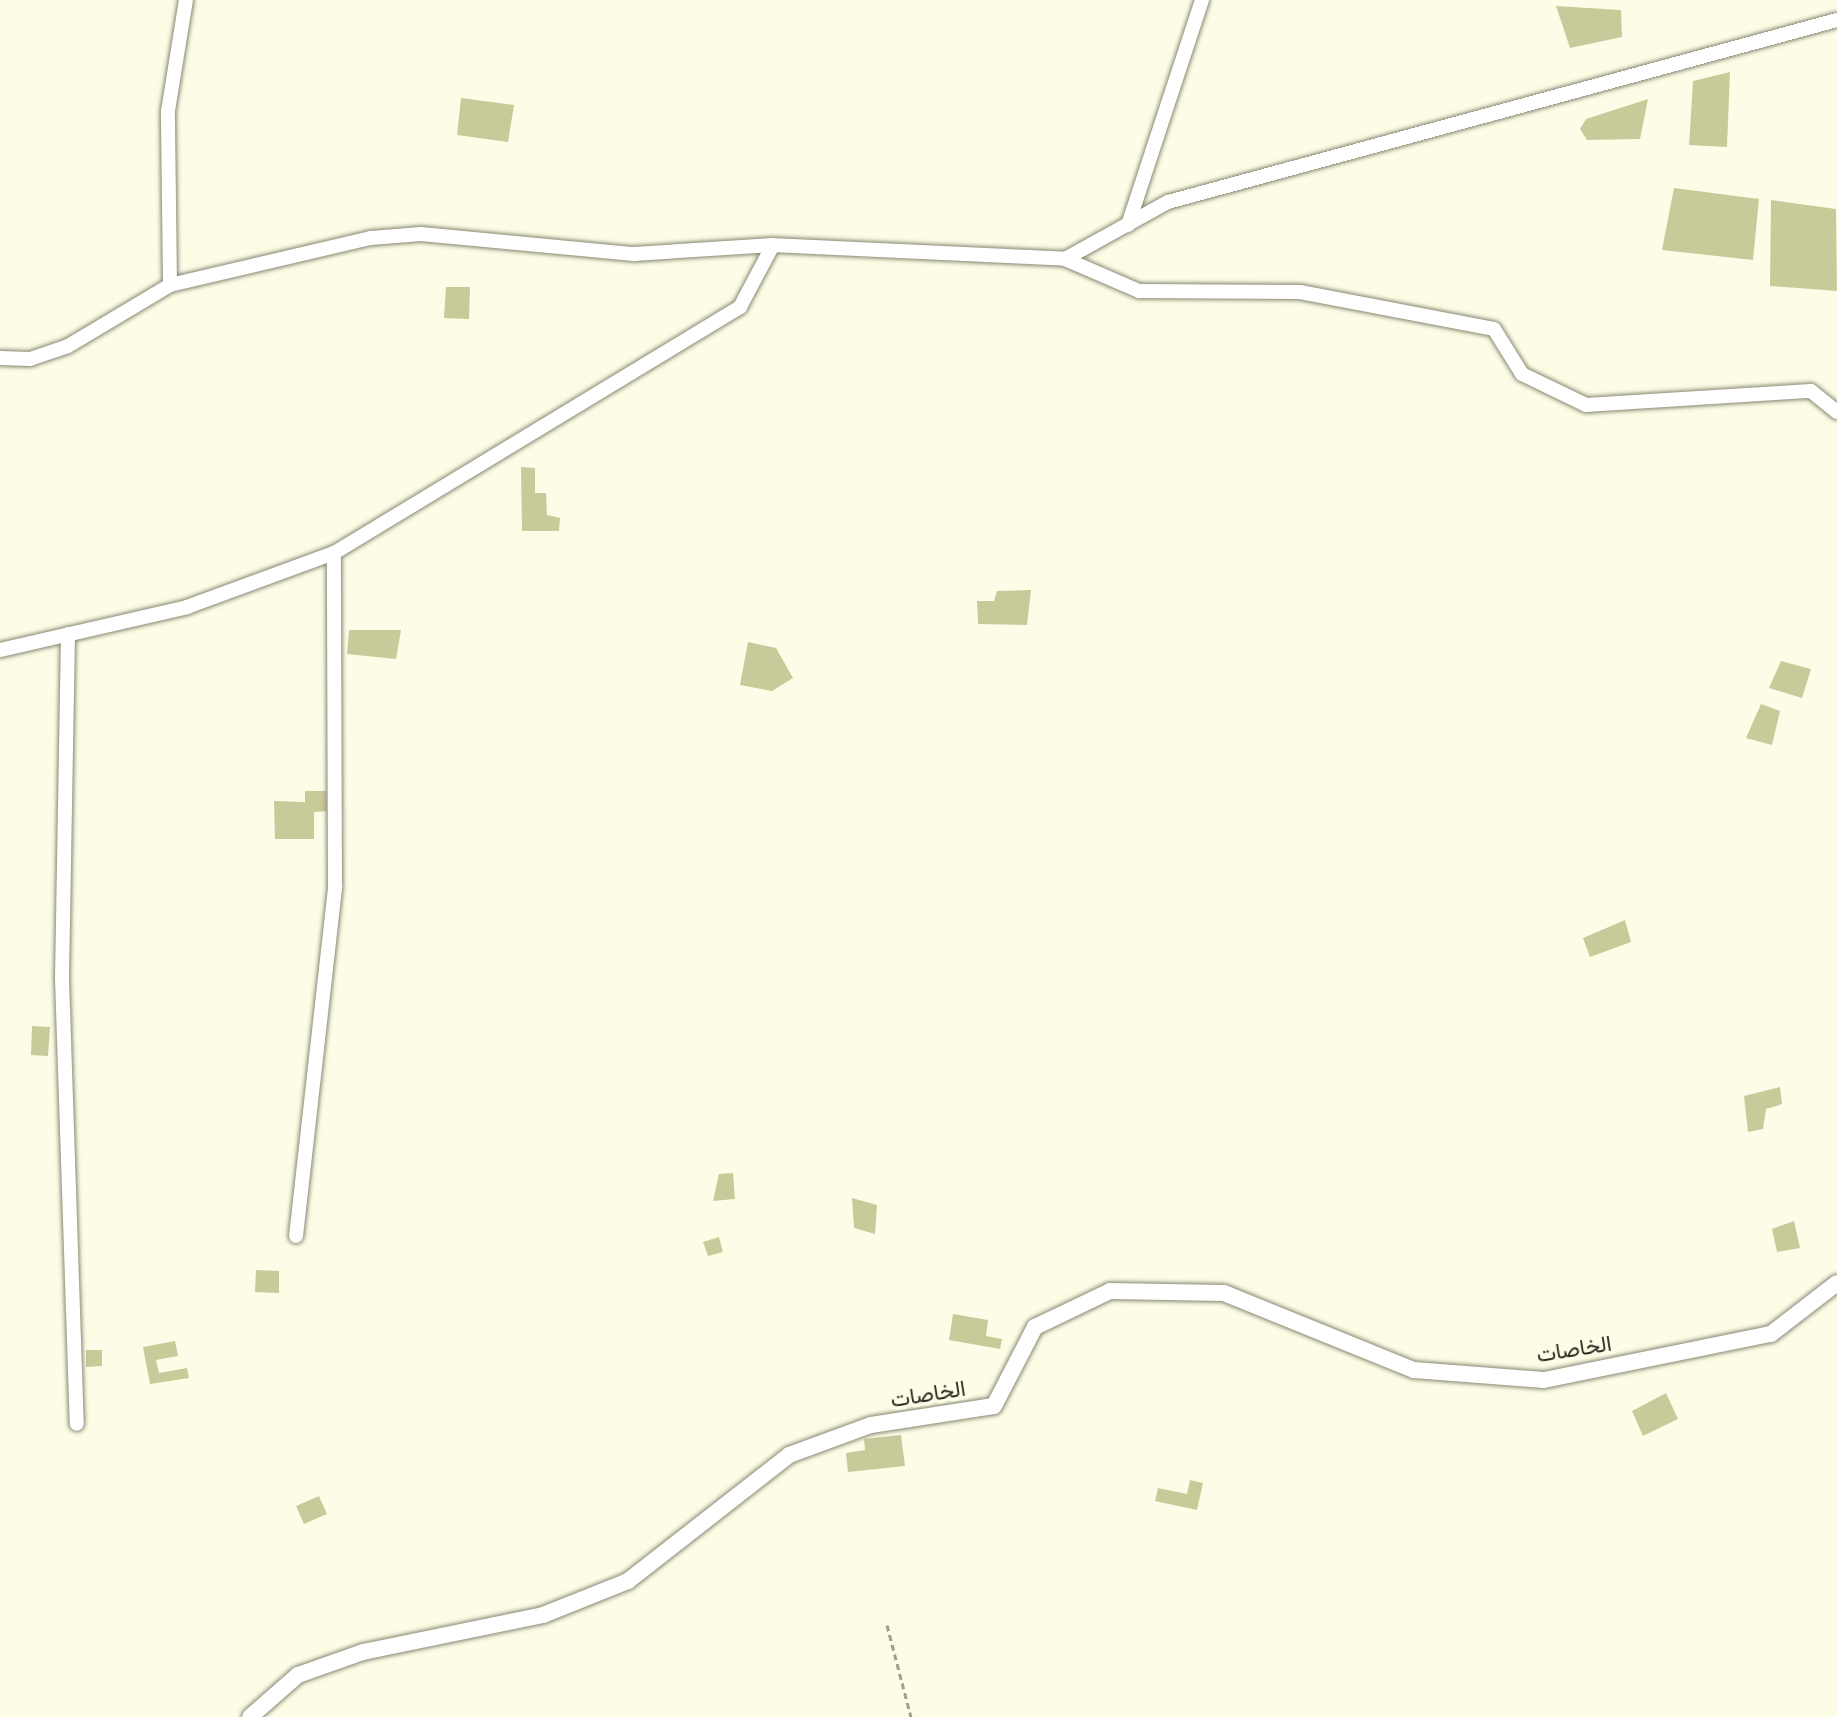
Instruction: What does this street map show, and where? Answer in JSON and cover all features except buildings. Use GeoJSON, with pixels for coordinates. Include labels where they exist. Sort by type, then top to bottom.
{"type":"FeatureCollection","features":[{"type":"Feature","properties":{"kind":"street"},"geometry":{"type":"LineString","coordinates":[[170,285],[168,111],[186,0]]}},
{"type":"Feature","properties":{"kind":"street"},"geometry":{"type":"LineString","coordinates":[[1128,225],[1202,0]]}},
{"type":"Feature","properties":{"kind":"street"},"geometry":{"type":"LineString","coordinates":[[1065,259],[1168,202],[1837,20]]}},
{"type":"Feature","properties":{"kind":"street"},"geometry":{"type":"LineString","coordinates":[[0,358],[30,359],[68,346],[170,285],[421,234],[634,254],[773,245],[1065,259],[1139,291],[1300,292],[1494,329],[1522,374],[1586,405],[1811,391],[1837,412]]}},
{"type":"Feature","properties":{"kind":"street"},"geometry":{"type":"LineString","coordinates":[[0,650],[187,607],[334,553],[740,307],[773,245]]}},
{"type":"Feature","properties":{"kind":"street"},"geometry":{"type":"LineString","coordinates":[[296,1236],[335,887],[334,553]]}},
{"type":"Feature","properties":{"kind":"street"},"geometry":{"type":"LineString","coordinates":[[68,634],[62,979],[77,1424]]}},
{"type":"Feature","properties":{"kind":"street","name":"الخاصات"},"geometry":{"type":"LineString","coordinates":[[250,1717],[298,1675],[363,1652],[543,1615],[628,1581],[789,1455],[871,1425],[994,1406],[1035,1327],[1110,1291],[1224,1293],[1414,1370],[1544,1380],[1771,1334],[1837,1283]]}},
{"type":"Feature","properties":{"kind":"path"},"geometry":{"type":"LineString","coordinates":[[887,1625],[911,1717]]}}]}
